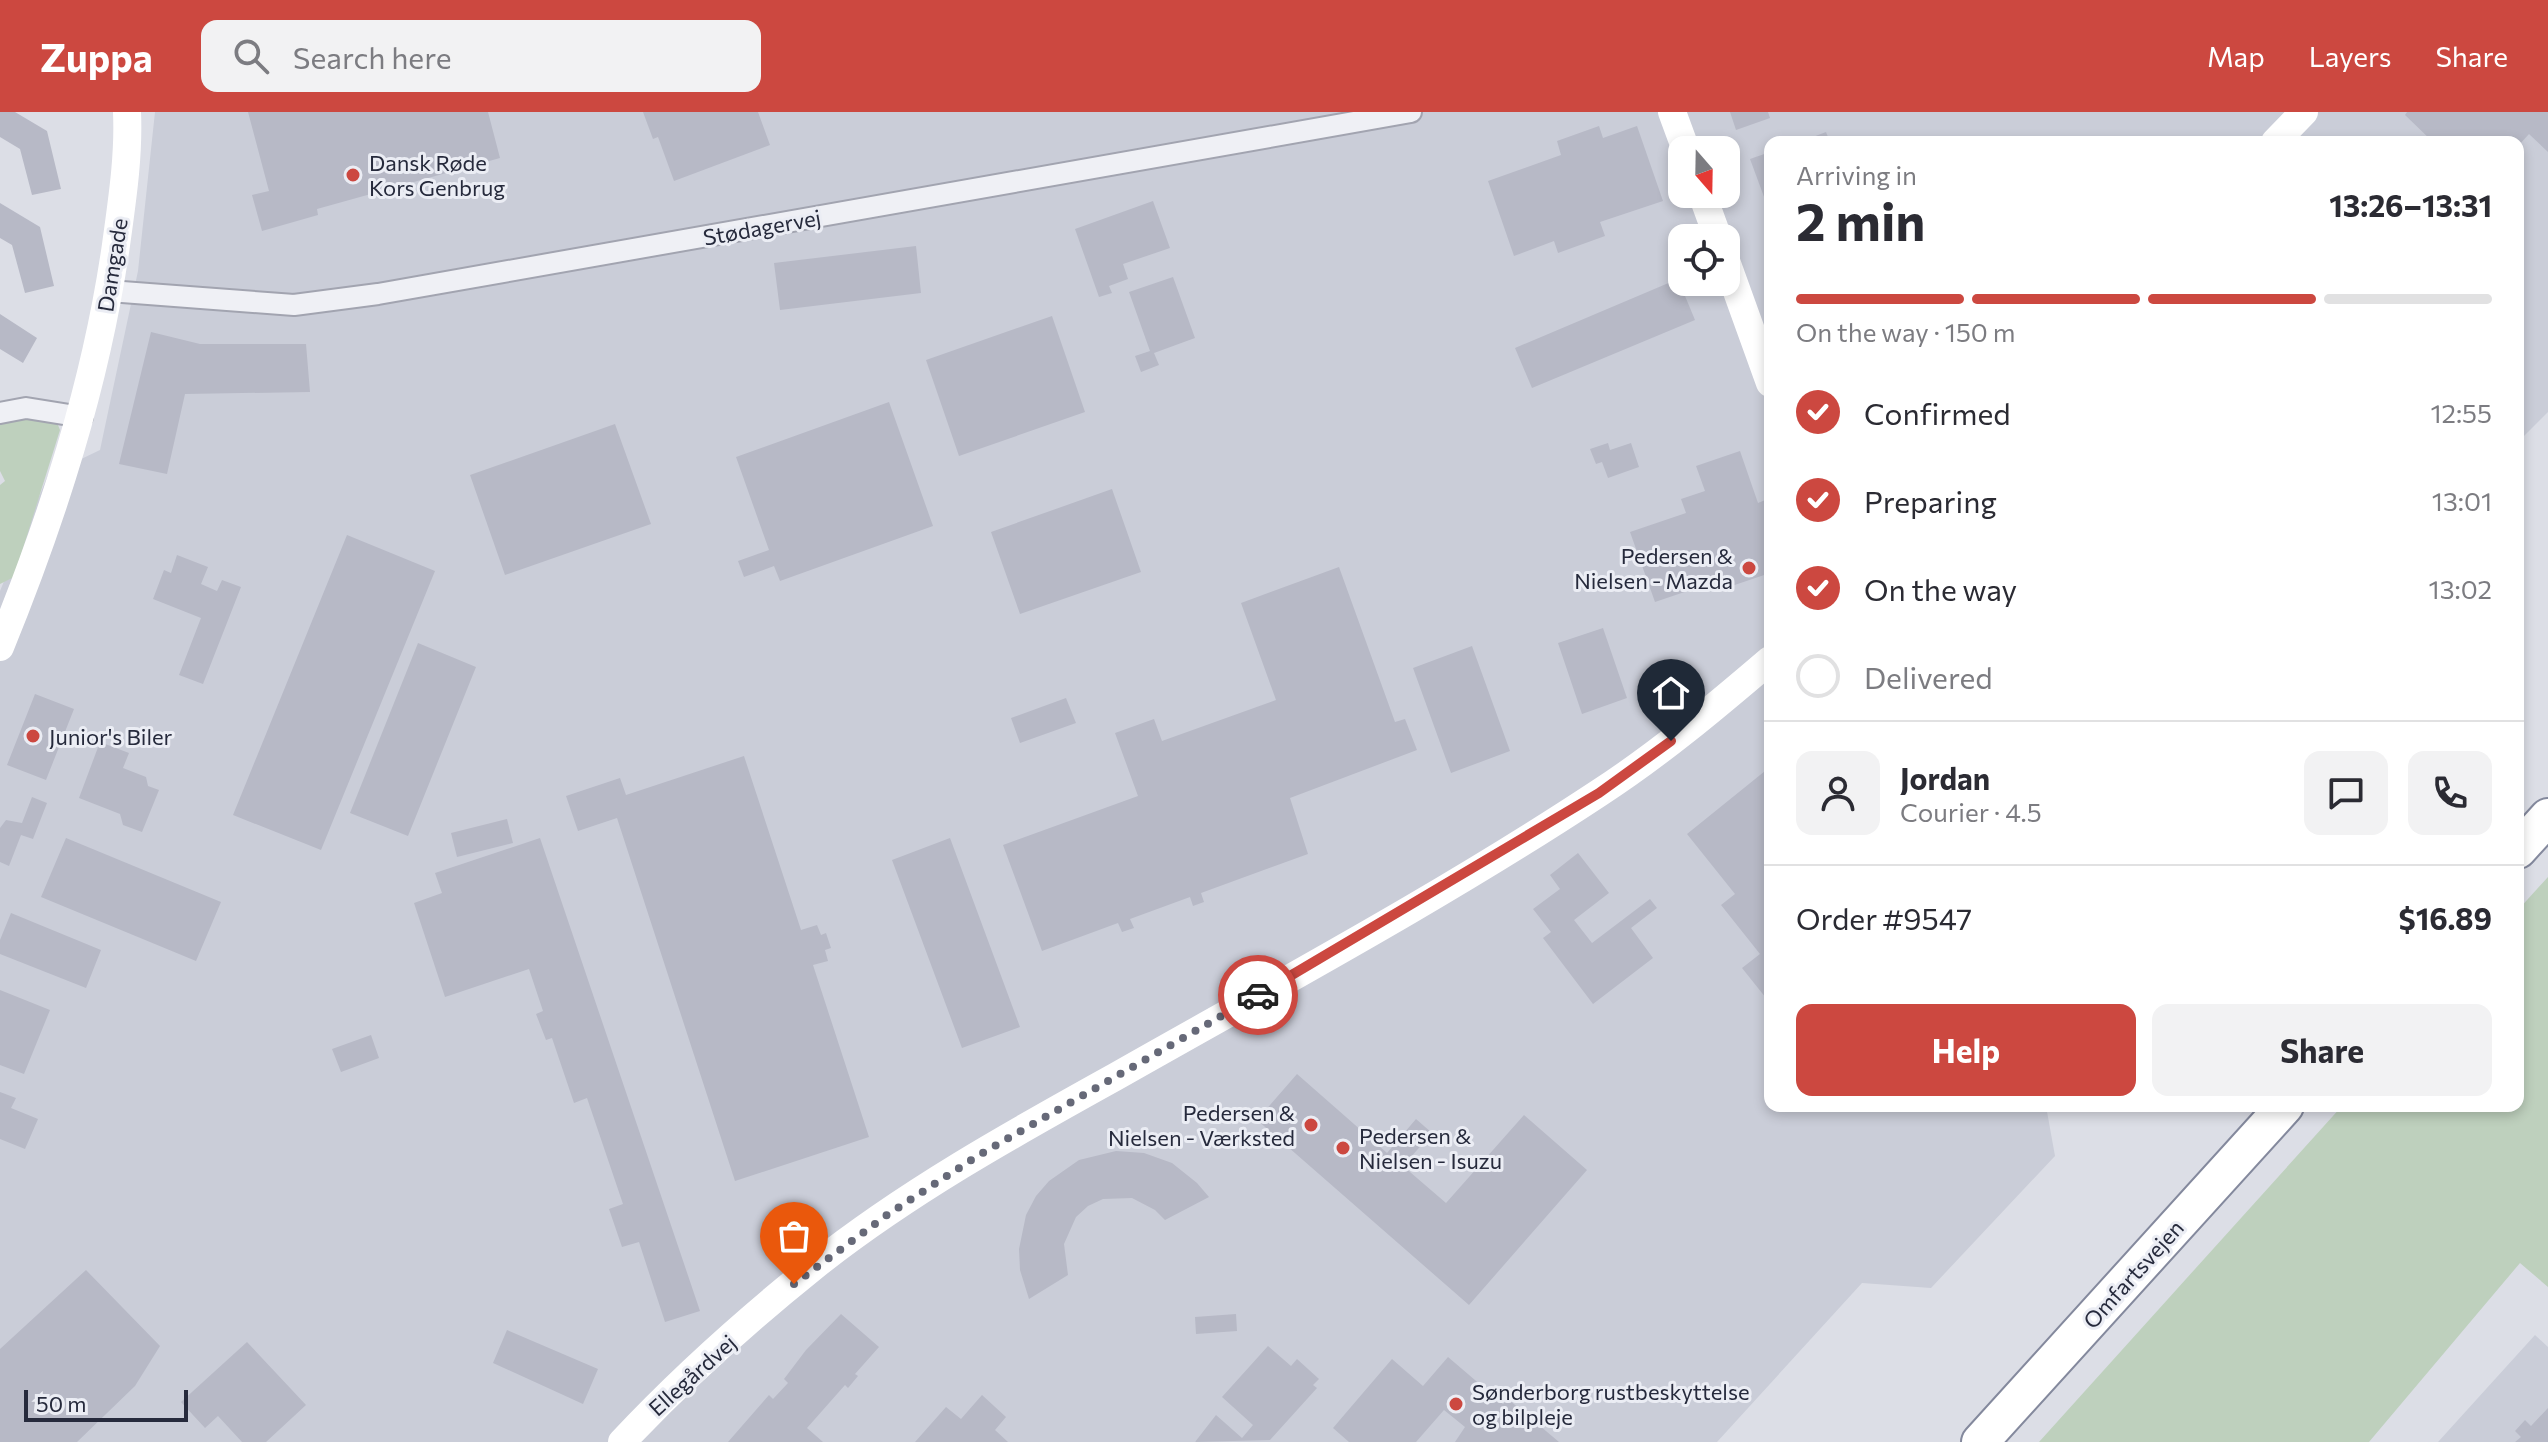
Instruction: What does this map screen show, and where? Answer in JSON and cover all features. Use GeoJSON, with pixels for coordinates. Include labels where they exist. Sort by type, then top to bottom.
{"type":"FeatureCollection","features":[{"type":"Feature","properties":{"kind":"highway"},"geometry":{"type":"LineString","coordinates":[[2524,843],[2548,817]]}},
{"type":"Feature","properties":{"kind":"highway","name":"Omfartsvejen"},"geometry":{"type":"LineString","coordinates":[[1980,1442],[2280,1112]]}},
{"type":"Feature","properties":{"kind":"street","name":"Damgade"},"geometry":{"type":"LineString","coordinates":[[0,647],[28,578],[82,417],[109,291],[123,196],[127,112]]}},
{"type":"Feature","properties":{"kind":"street","name":"Stødagervej"},"geometry":{"type":"LineString","coordinates":[[109,291],[294,305],[378,294],[1411,112]]}},
{"type":"Feature","properties":{"kind":"street"},"geometry":{"type":"LineString","coordinates":[[1672,112],[1681,136]]}},
{"type":"Feature","properties":{"kind":"street"},"geometry":{"type":"LineString","coordinates":[[2281,136],[2304,112]]}},
{"type":"Feature","properties":{"kind":"street"},"geometry":{"type":"LineString","coordinates":[[1739,296],[1764,366]]}},
{"type":"Feature","properties":{"kind":"street"},"geometry":{"type":"LineString","coordinates":[[0,413],[26,408],[82,417]]}},
{"type":"Feature","properties":{"kind":"street","name":"Ellegårdvej"},"geometry":{"type":"LineString","coordinates":[[622,1442],[647,1415],[814,1267],[887,1215],[1041,1118],[1393,917],[1599,793],[1671,741],[1764,665]]}},
{"type":"Feature","properties":{"kind":"shaded area"},"geometry":{"type":"Polygon","coordinates":[[[155,112],[2548,112],[2548,412],[2524,436],[2524,136],[1764,136],[1764,1112],[2047,1112],[2055,1156],[1931,1288],[1862,1283],[1717,1442],[0,1442],[0,591],[48,475],[100,450],[138,271],[155,112]]]}},
{"type":"Feature","properties":{"kind":"shaded area"},"geometry":{"type":"Polygon","coordinates":[[[2535,1335],[2548,1347],[2548,1442],[2438,1442],[2535,1335]]]}},
{"type":"Feature","properties":{"kind":"green space"},"geometry":{"type":"Polygon","coordinates":[[[28,416],[56,420],[60,430],[14,577],[0,584],[0,485],[5,481],[0,471],[0,421],[28,416]]]}},
{"type":"Feature","properties":{"kind":"green space"},"geometry":{"type":"Polygon","coordinates":[[[2548,877],[2548,1287],[2520,1263],[2369,1442],[2039,1442],[2337,1112],[2524,1112],[2524,903],[2548,877]]]}},
{"type":"Feature","properties":{"kind":"building"},"geometry":{"type":"Polygon","coordinates":[[[0,112],[15,112],[47,131],[61,189],[32,195],[20,149],[0,137],[0,112]]]}},
{"type":"Feature","properties":{"kind":"building","name":"Dansk Røde Kors Genbrug"},"geometry":{"type":"Polygon","coordinates":[[[248,112],[488,112],[500,158],[317,209],[318,215],[262,231],[252,195],[269,191],[248,112]]]}},
{"type":"Feature","properties":{"kind":"building"},"geometry":{"type":"Polygon","coordinates":[[[643,112],[758,112],[770,145],[674,181],[658,137],[653,139],[643,112]]]}},
{"type":"Feature","properties":{"kind":"building"},"geometry":{"type":"Polygon","coordinates":[[[1730,112],[1768,112],[1770,118],[1736,130],[1730,112]]]}},
{"type":"Feature","properties":{"kind":"building"},"geometry":{"type":"Polygon","coordinates":[[[2407,112],[2548,112],[2548,152],[2529,134],[2524,139],[2524,136],[2427,136],[2405,115],[2407,112]]]}},
{"type":"Feature","properties":{"kind":"building"},"geometry":{"type":"Polygon","coordinates":[[[1599,126],[1603,138],[1637,126],[1663,201],[1600,222],[1605,236],[1558,253],[1554,241],[1514,256],[1488,181],[1561,155],[1557,141],[1599,126]]]}},
{"type":"Feature","properties":{"kind":"building"},"geometry":{"type":"Polygon","coordinates":[[[1764,154],[1764,197],[1750,159],[1764,154]]]}},
{"type":"Feature","properties":{"kind":"building"},"geometry":{"type":"Polygon","coordinates":[[[1153,201],[1170,248],[1123,264],[1128,279],[1109,286],[1112,293],[1099,297],[1075,229],[1153,201]]]}},
{"type":"Feature","properties":{"kind":"building"},"geometry":{"type":"Polygon","coordinates":[[[0,203],[40,227],[54,286],[25,293],[12,245],[0,238],[0,203]]]}},
{"type":"Feature","properties":{"kind":"building"},"geometry":{"type":"Polygon","coordinates":[[[916,246],[921,293],[780,310],[774,263],[916,246]]]}},
{"type":"Feature","properties":{"kind":"building"},"geometry":{"type":"Polygon","coordinates":[[[1173,277],[1195,338],[1154,353],[1159,365],[1141,372],[1135,356],[1150,351],[1129,292],[1173,277]]]}},
{"type":"Feature","properties":{"kind":"building"},"geometry":{"type":"Polygon","coordinates":[[[1668,283],[1668,296],[1685,296],[1695,320],[1532,388],[1515,348],[1668,283]]]}},
{"type":"Feature","properties":{"kind":"building"},"geometry":{"type":"Polygon","coordinates":[[[0,314],[37,338],[23,363],[0,349],[0,314]]]}},
{"type":"Feature","properties":{"kind":"building"},"geometry":{"type":"Polygon","coordinates":[[[1052,316],[1085,412],[959,456],[926,360],[1052,316]]]}},
{"type":"Feature","properties":{"kind":"building"},"geometry":{"type":"Polygon","coordinates":[[[151,332],[200,344],[306,344],[310,392],[185,394],[167,474],[119,464],[151,332]]]}},
{"type":"Feature","properties":{"kind":"building"},"geometry":{"type":"Polygon","coordinates":[[[889,402],[933,526],[780,581],[774,566],[744,577],[738,561],[769,550],[736,457],[889,402]]]}},
{"type":"Feature","properties":{"kind":"building"},"geometry":{"type":"Polygon","coordinates":[[[615,424],[651,524],[505,575],[470,475],[615,424]]]}},
{"type":"Feature","properties":{"kind":"building"},"geometry":{"type":"Polygon","coordinates":[[[1608,443],[1610,450],[1631,443],[1639,467],[1608,478],[1602,462],[1596,464],[1590,449],[1608,443]]]}},
{"type":"Feature","properties":{"kind":"building"},"geometry":{"type":"Polygon","coordinates":[[[1740,451],[1758,503],[1764,500],[1764,575],[1717,591],[1714,582],[1655,602],[1630,532],[1686,513],[1681,499],[1705,491],[1696,466],[1740,451]]]}},
{"type":"Feature","properties":{"kind":"building"},"geometry":{"type":"Polygon","coordinates":[[[1112,489],[1141,572],[1020,614],[991,532],[1112,489]]]}},
{"type":"Feature","properties":{"kind":"building"},"geometry":{"type":"Polygon","coordinates":[[[347,535],[435,571],[321,850],[233,815],[347,535]]]}},
{"type":"Feature","properties":{"kind":"building"},"geometry":{"type":"Polygon","coordinates":[[[177,555],[208,567],[201,584],[217,591],[222,580],[241,587],[203,684],[179,675],[201,618],[153,599],[164,570],[171,573],[177,555]]]}},
{"type":"Feature","properties":{"kind":"building"},"geometry":{"type":"Polygon","coordinates":[[[1339,567],[1395,722],[1405,719],[1417,750],[1290,798],[1308,854],[1201,893],[1204,902],[1193,906],[1190,897],[1130,919],[1134,928],[1122,932],[1118,923],[1042,951],[1003,845],[1138,796],[1115,733],[1154,719],[1162,741],[1276,700],[1241,603],[1339,567]]]}},
{"type":"Feature","properties":{"kind":"building"},"geometry":{"type":"Polygon","coordinates":[[[1603,628],[1627,698],[1582,714],[1558,643],[1603,628]]]}},
{"type":"Feature","properties":{"kind":"building"},"geometry":{"type":"Polygon","coordinates":[[[418,643],[476,667],[408,836],[350,813],[418,643]]]}},
{"type":"Feature","properties":{"kind":"building"},"geometry":{"type":"Polygon","coordinates":[[[1472,646],[1510,751],[1451,773],[1413,668],[1472,646]]]}},
{"type":"Feature","properties":{"kind":"building"},"geometry":{"type":"Polygon","coordinates":[[[35,694],[74,709],[46,780],[7,765],[35,694]]]}},
{"type":"Feature","properties":{"kind":"building"},"geometry":{"type":"Polygon","coordinates":[[[1066,698],[1076,723],[1020,743],[1011,718],[1066,698]]]}},
{"type":"Feature","properties":{"kind":"building"},"geometry":{"type":"Polygon","coordinates":[[[100,742],[129,753],[123,768],[146,777],[148,786],[159,790],[142,832],[123,825],[120,814],[79,798],[100,742]]]}},
{"type":"Feature","properties":{"kind":"building"},"geometry":{"type":"Polygon","coordinates":[[[744,756],[801,930],[817,925],[821,935],[826,933],[831,948],[825,950],[828,961],[813,965],[869,1137],[735,1181],[617,818],[578,831],[566,796],[620,778],[626,795],[744,756]]]}},
{"type":"Feature","properties":{"kind":"building"},"geometry":{"type":"Polygon","coordinates":[[[1764,772],[1764,996],[1742,968],[1760,954],[1721,905],[1735,894],[1687,834],[1764,772]]]}},
{"type":"Feature","properties":{"kind":"building"},"geometry":{"type":"Polygon","coordinates":[[[32,797],[47,803],[33,839],[21,835],[9,866],[0,862],[0,828],[6,820],[22,823],[32,797]]]}},
{"type":"Feature","properties":{"kind":"building"},"geometry":{"type":"Polygon","coordinates":[[[507,819],[513,843],[457,857],[451,833],[507,819]]]}},
{"type":"Feature","properties":{"kind":"building"},"geometry":{"type":"Polygon","coordinates":[[[66,838],[221,902],[196,961],[41,897],[66,838]]]}},
{"type":"Feature","properties":{"kind":"building"},"geometry":{"type":"Polygon","coordinates":[[[540,838],[700,1311],[665,1322],[639,1242],[622,1247],[609,1209],[623,1204],[587,1098],[574,1103],[552,1038],[546,1040],[536,1014],[543,1011],[529,969],[445,997],[414,903],[442,893],[435,873],[540,838]]]}},
{"type":"Feature","properties":{"kind":"building"},"geometry":{"type":"Polygon","coordinates":[[[950,838],[1020,1027],[962,1048],[892,860],[950,838]]]}},
{"type":"Feature","properties":{"kind":"building"},"geometry":{"type":"Polygon","coordinates":[[[1578,853],[1609,893],[1574,920],[1592,943],[1650,899],[1657,908],[1631,928],[1653,958],[1593,1004],[1543,938],[1551,932],[1533,909],[1560,889],[1550,875],[1578,853]]]}},
{"type":"Feature","properties":{"kind":"building"},"geometry":{"type":"Polygon","coordinates":[[[11,913],[101,950],[86,988],[0,954],[0,940],[11,913]]]}},
{"type":"Feature","properties":{"kind":"building"},"geometry":{"type":"Polygon","coordinates":[[[0,990],[50,1010],[24,1074],[0,1065],[0,990]]]}},
{"type":"Feature","properties":{"kind":"building"},"geometry":{"type":"Polygon","coordinates":[[[371,1035],[379,1058],[341,1072],[332,1049],[371,1035]]]}},
{"type":"Feature","properties":{"kind":"building"},"geometry":{"type":"Polygon","coordinates":[[[1297,1074],[1387,1153],[1416,1119],[1432,1133],[1403,1166],[1446,1203],[1524,1115],[1587,1170],[1469,1305],[1257,1120],[1297,1074]]]}},
{"type":"Feature","properties":{"kind":"building"},"geometry":{"type":"Polygon","coordinates":[[[0,1092],[16,1098],[11,1108],[38,1119],[25,1149],[0,1139],[0,1092]]]}},
{"type":"Feature","properties":{"kind":"building"},"geometry":{"type":"Polygon","coordinates":[[[1116,1151],[1144,1153],[1172,1163],[1209,1197],[1165,1220],[1155,1210],[1132,1198],[1103,1199],[1088,1206],[1076,1217],[1064,1244],[1068,1275],[1029,1299],[1020,1270],[1019,1249],[1026,1215],[1036,1196],[1049,1181],[1079,1160],[1116,1151]]]}},
{"type":"Feature","properties":{"kind":"building"},"geometry":{"type":"Polygon","coordinates":[[[86,1270],[160,1346],[135,1386],[77,1442],[0,1442],[0,1349],[86,1270]]]}},
{"type":"Feature","properties":{"kind":"building"},"geometry":{"type":"Polygon","coordinates":[[[841,1314],[879,1347],[855,1374],[858,1376],[848,1388],[845,1385],[807,1428],[823,1442],[728,1442],[769,1395],[773,1399],[788,1383],[784,1379],[806,1350],[841,1314]]]}},
{"type":"Feature","properties":{"kind":"building"},"geometry":{"type":"Polygon","coordinates":[[[1236,1314],[1237,1331],[1196,1334],[1195,1317],[1236,1314]]]}},
{"type":"Feature","properties":{"kind":"building"},"geometry":{"type":"Polygon","coordinates":[[[507,1330],[598,1369],[583,1404],[493,1363],[507,1330]]]}},
{"type":"Feature","properties":{"kind":"building"},"geometry":{"type":"Polygon","coordinates":[[[247,1342],[306,1405],[266,1442],[242,1442],[218,1416],[205,1428],[181,1402],[247,1342]]]}},
{"type":"Feature","properties":{"kind":"building"},"geometry":{"type":"Polygon","coordinates":[[[1268,1346],[1291,1366],[1297,1359],[1319,1379],[1313,1385],[1317,1388],[1270,1440],[1195,1442],[1216,1415],[1242,1438],[1253,1425],[1222,1397],[1268,1346]]]}},
{"type":"Feature","properties":{"kind":"building"},"geometry":{"type":"Polygon","coordinates":[[[1448,1357],[1503,1404],[1508,1399],[1559,1442],[1455,1442],[1465,1427],[1444,1410],[1416,1442],[1349,1442],[1333,1428],[1392,1359],[1423,1386],[1448,1357]]]}},
{"type":"Feature","properties":{"kind":"building"},"geometry":{"type":"Polygon","coordinates":[[[982,1395],[1006,1417],[995,1430],[1008,1442],[915,1442],[946,1407],[961,1419],[982,1395]]]}},
{"type":"Feature","properties":{"kind":"building"},"geometry":{"type":"Polygon","coordinates":[[[2548,1408],[2548,1442],[2515,1442],[2521,1437],[2515,1431],[2525,1420],[2531,1426],[2548,1408]]]}},
{"type":"Feature","properties":{"kind":"way so far"},"geometry":{"type":"LineString","coordinates":[[794,1284],[887,1215],[979,1155],[1258,995]]}},
{"type":"Feature","properties":{"kind":"place","name":"Dansk Røde Kors Genbrug"},"geometry":{"type":"Point","coordinates":[353,175]}},
{"type":"Feature","properties":{"kind":"place","name":"Pedersen & Nielsen - Mazda"},"geometry":{"type":"Point","coordinates":[1749,568]}},
{"type":"Feature","properties":{"kind":"place","name":"Junior's Biler"},"geometry":{"type":"Point","coordinates":[33,736]}},
{"type":"Feature","properties":{"kind":"place","name":"Pedersen & Nielsen - Værksted"},"geometry":{"type":"Point","coordinates":[1311,1125]}},
{"type":"Feature","properties":{"kind":"place","name":"Pedersen & Nielsen - Isuzu"},"geometry":{"type":"Point","coordinates":[1343,1148]}},
{"type":"Feature","properties":{"kind":"place","name":"Sønderborg rustbeskyttelse og bilpleje"},"geometry":{"type":"Point","coordinates":[1456,1404]}},
{"type":"Feature","properties":{"kind":"route"},"geometry":{"type":"LineString","coordinates":[[1258,995],[1599,793],[1671,741]]}}]}
